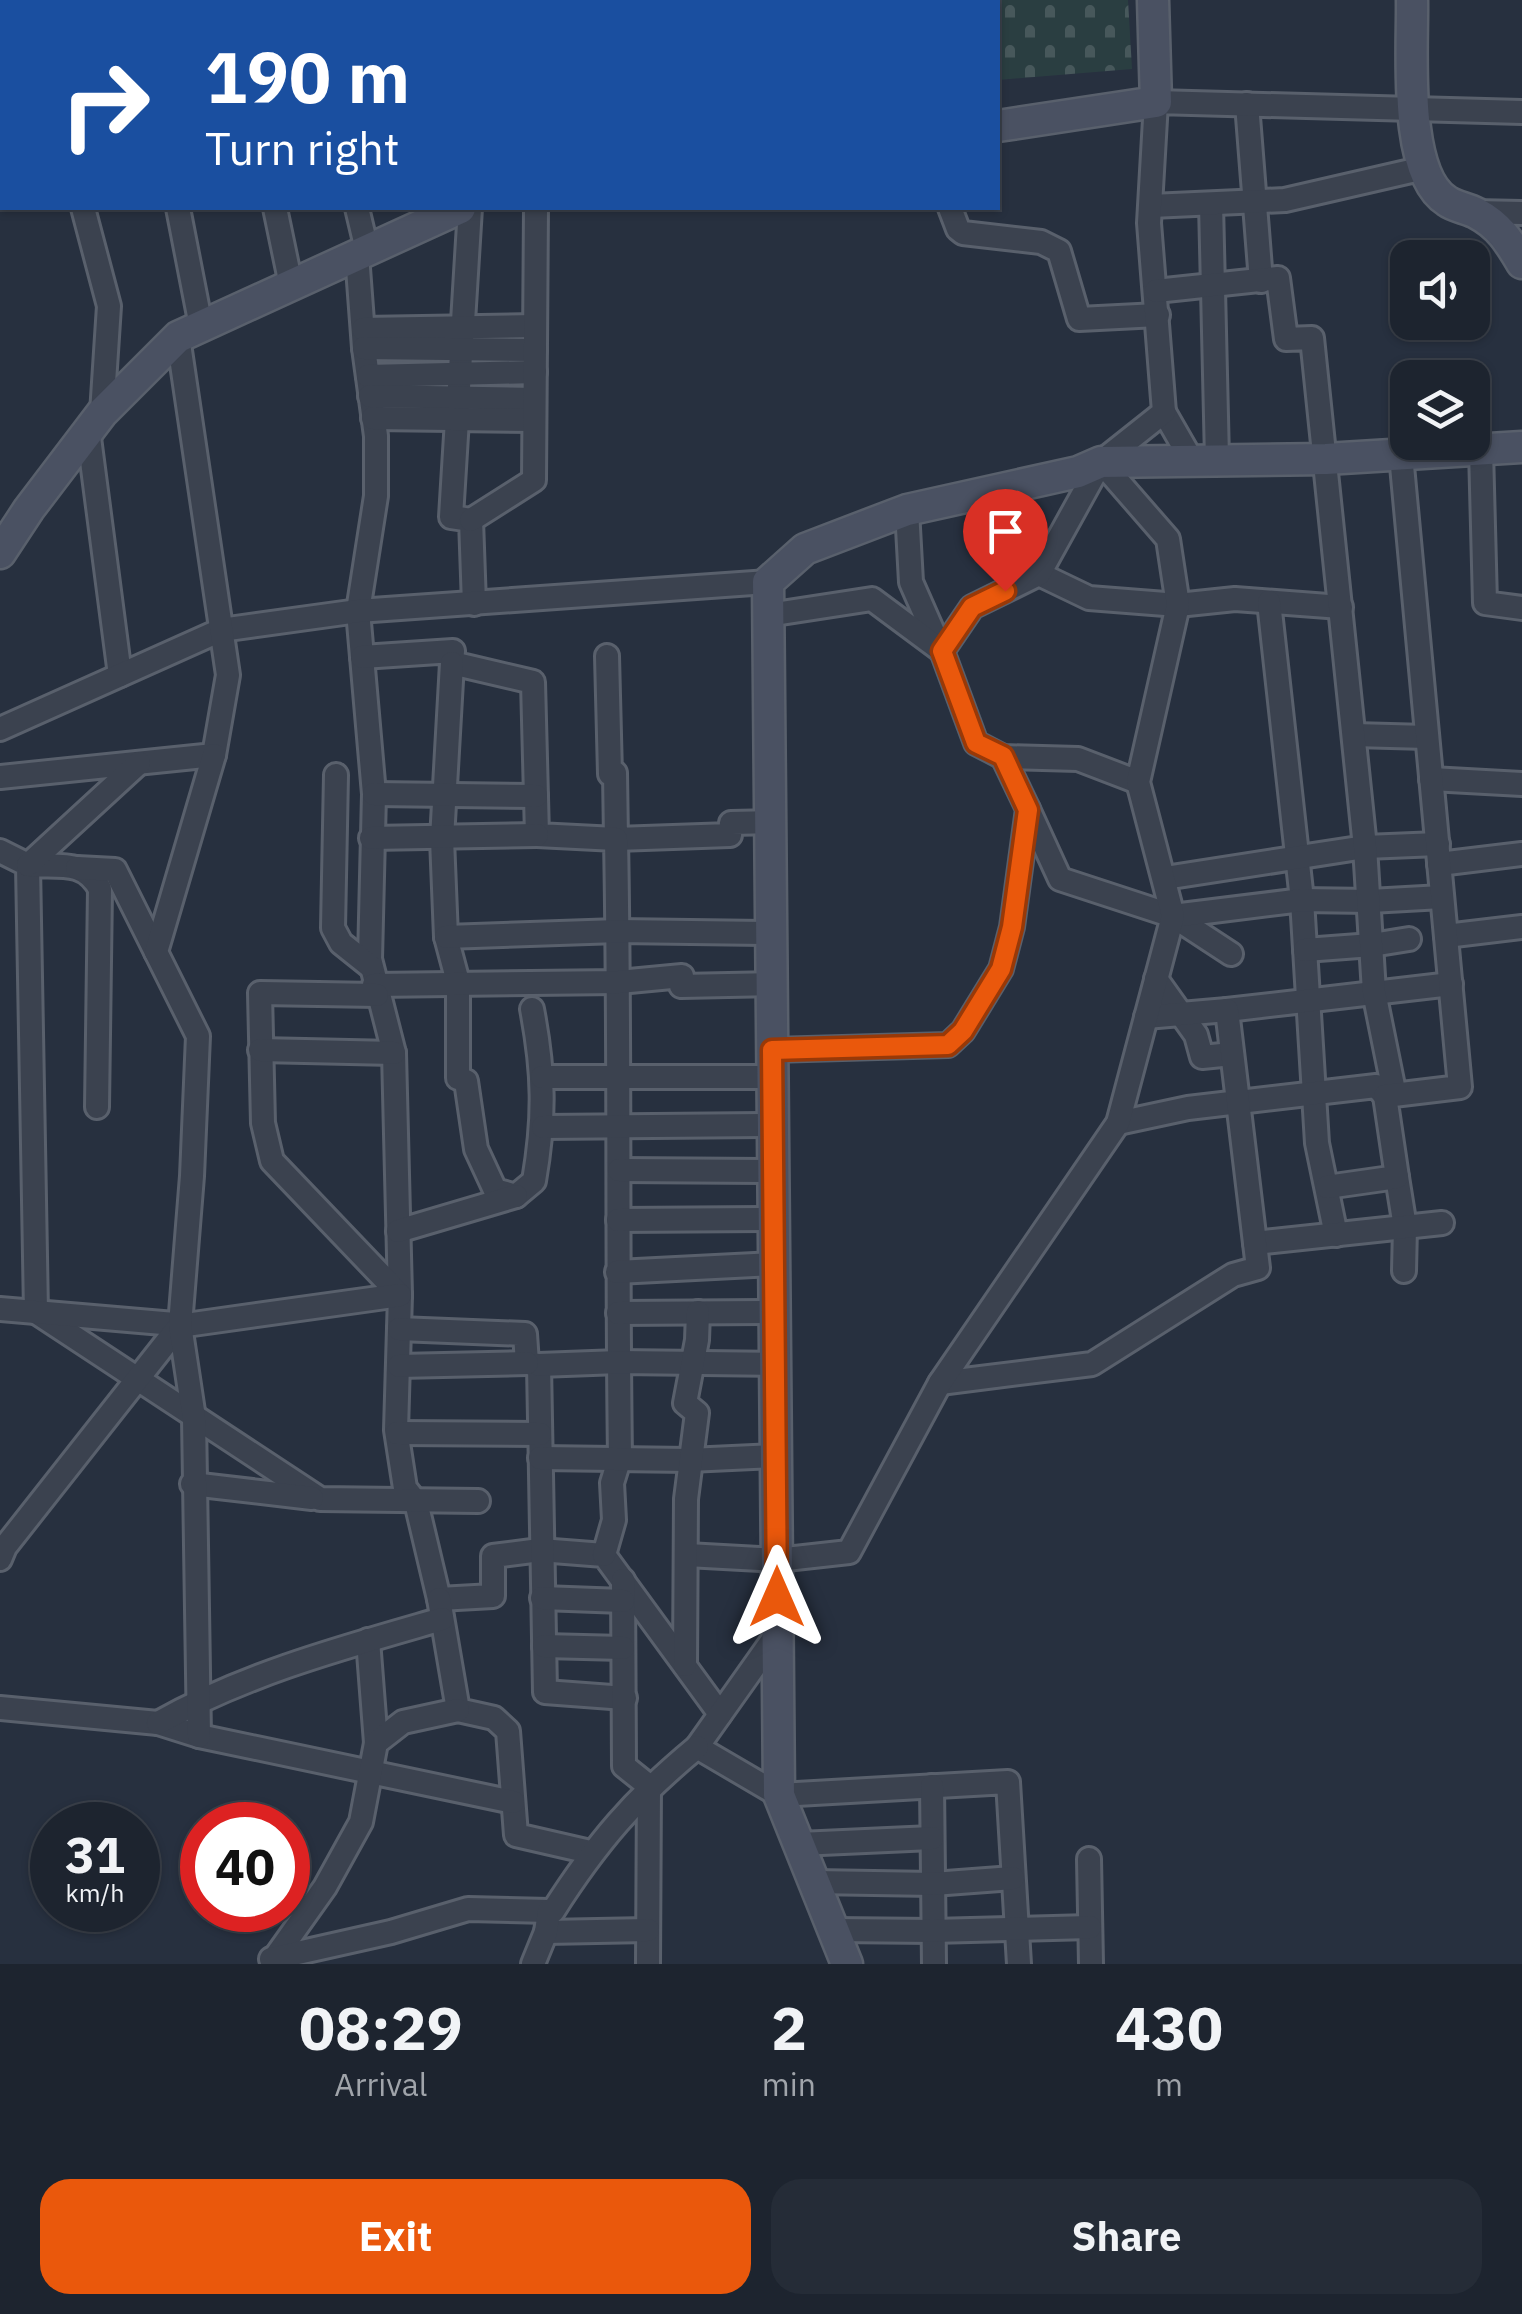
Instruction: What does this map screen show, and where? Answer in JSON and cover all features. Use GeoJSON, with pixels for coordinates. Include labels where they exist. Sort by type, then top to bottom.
{"type":"FeatureCollection","features":[{"type":"Feature","properties":{"kind":"street"},"geometry":{"type":"LineString","coordinates":[[1153,0],[1156,102],[1149,222],[1164,412],[1204,458]]}},
{"type":"Feature","properties":{"kind":"street"},"geometry":{"type":"LineString","coordinates":[[1412,0],[1419,158],[1444,201],[1474,212],[1503,230],[1522,263]]}},
{"type":"Feature","properties":{"kind":"street"},"geometry":{"type":"LineString","coordinates":[[1000,126],[1156,102],[1522,112]]}},
{"type":"Feature","properties":{"kind":"street"},"geometry":{"type":"LineString","coordinates":[[1248,104],[1261,280]]}},
{"type":"Feature","properties":{"kind":"street"},"geometry":{"type":"LineString","coordinates":[[1150,206],[1286,200],[1424,168]]}},
{"type":"Feature","properties":{"kind":"street"},"geometry":{"type":"LineString","coordinates":[[1204,458],[1214,287],[1210,204]]}},
{"type":"Feature","properties":{"kind":"street"},"geometry":{"type":"LineString","coordinates":[[84,210],[109,306],[95,422],[120,675]]}},
{"type":"Feature","properties":{"kind":"street"},"geometry":{"type":"LineString","coordinates":[[156,952],[214,755],[228,675],[178,210]]}},
{"type":"Feature","properties":{"kind":"street"},"geometry":{"type":"LineString","coordinates":[[275,210],[292,285]]}},
{"type":"Feature","properties":{"kind":"street"},"geometry":{"type":"LineString","coordinates":[[357,210],[376,496],[358,611],[374,794],[370,838],[374,982],[394,1053],[400,1295],[397,1434],[405,1488],[416,1502],[441,1609],[458,1710]]}},
{"type":"Feature","properties":{"kind":"street"},"geometry":{"type":"LineString","coordinates":[[470,210],[451,517],[471,520],[534,480],[536,210]]}},
{"type":"Feature","properties":{"kind":"street"},"geometry":{"type":"LineString","coordinates":[[951,210],[963,233],[1041,242],[1059,251],[1079,318],[1158,316]]}},
{"type":"Feature","properties":{"kind":"street"},"geometry":{"type":"LineString","coordinates":[[0,554],[95,422],[190,332],[444,211]]}},
{"type":"Feature","properties":{"kind":"street"},"geometry":{"type":"LineString","coordinates":[[1474,212],[1522,213]]}},
{"type":"Feature","properties":{"kind":"street"},"geometry":{"type":"LineString","coordinates":[[1156,291],[1278,278],[1286,340],[1312,338],[1365,847],[1374,992],[1393,1086],[1385,1096]]}},
{"type":"Feature","properties":{"kind":"street"},"geometry":{"type":"LineString","coordinates":[[363,338],[463,326],[535,326]]}},
{"type":"Feature","properties":{"kind":"street"},"geometry":{"type":"LineString","coordinates":[[363,338],[461,362],[535,361]]}},
{"type":"Feature","properties":{"kind":"street"},"geometry":{"type":"LineString","coordinates":[[370,396],[461,362]]}},
{"type":"Feature","properties":{"kind":"street"},"geometry":{"type":"LineString","coordinates":[[370,396],[458,408],[534,410]]}},
{"type":"Feature","properties":{"kind":"street"},"geometry":{"type":"LineString","coordinates":[[0,730],[221,630],[358,611],[768,582],[804,549],[907,510],[1078,472],[1102,462],[1164,412]]}},
{"type":"Feature","properties":{"kind":"street"},"geometry":{"type":"LineString","coordinates":[[1490,450],[1522,448]]}},
{"type":"Feature","properties":{"kind":"street"},"geometry":{"type":"LineString","coordinates":[[1102,462],[1390,456]]}},
{"type":"Feature","properties":{"kind":"street"},"geometry":{"type":"LineString","coordinates":[[1385,1096],[1460,1086],[1400,460]]}},
{"type":"Feature","properties":{"kind":"street"},"geometry":{"type":"LineString","coordinates":[[1481,460],[1486,603],[1522,608]]}},
{"type":"Feature","properties":{"kind":"street"},"geometry":{"type":"LineString","coordinates":[[942,651],[972,607],[1038,574],[1102,462]]}},
{"type":"Feature","properties":{"kind":"street"},"geometry":{"type":"LineString","coordinates":[[687,1555],[777,1560],[848,1552],[940,1382],[1118,1122],[1173,916],[1138,782],[1178,604],[1168,540],[1102,462]]}},
{"type":"Feature","properties":{"kind":"street"},"geometry":{"type":"LineString","coordinates":[[907,510],[911,582],[976,743],[1003,756],[1078,758],[1138,782]]}},
{"type":"Feature","properties":{"kind":"street"},"geometry":{"type":"LineString","coordinates":[[471,520],[465,605],[452,657],[442,838],[446,937],[458,982],[458,1078],[466,1081],[476,1149],[495,1190],[516,1196]]}},
{"type":"Feature","properties":{"kind":"street"},"geometry":{"type":"LineString","coordinates":[[1038,574],[1090,598],[1178,604],[1235,599],[1341,607]]}},
{"type":"Feature","properties":{"kind":"street"},"geometry":{"type":"LineString","coordinates":[[768,582],[779,1795],[847,1964]]}},
{"type":"Feature","properties":{"kind":"street"},"geometry":{"type":"LineString","coordinates":[[768,615],[872,599],[942,651]]}},
{"type":"Feature","properties":{"kind":"street"},"geometry":{"type":"LineString","coordinates":[[1268,602],[1302,900],[1317,1142],[1336,1235]]}},
{"type":"Feature","properties":{"kind":"street"},"geometry":{"type":"LineString","coordinates":[[608,656],[610,774],[615,774],[621,1076],[620,1457],[612,1483],[614,1520],[604,1555],[623,1590],[720,1714]]}},
{"type":"Feature","properties":{"kind":"street"},"geometry":{"type":"LineString","coordinates":[[362,657],[452,657],[533,682],[537,835]]}},
{"type":"Feature","properties":{"kind":"street"},"geometry":{"type":"LineString","coordinates":[[1354,736],[1427,737]]}},
{"type":"Feature","properties":{"kind":"street"},"geometry":{"type":"LineString","coordinates":[[0,776],[214,755]]}},
{"type":"Feature","properties":{"kind":"street"},"geometry":{"type":"LineString","coordinates":[[1003,756],[1060,878],[1173,916],[1231,954]]}},
{"type":"Feature","properties":{"kind":"street"},"geometry":{"type":"LineString","coordinates":[[36,1312],[28,865],[139,762]]}},
{"type":"Feature","properties":{"kind":"street"},"geometry":{"type":"LineString","coordinates":[[336,776],[334,928],[341,943],[374,982]]}},
{"type":"Feature","properties":{"kind":"street"},"geometry":{"type":"LineString","coordinates":[[1431,778],[1522,784]]}},
{"type":"Feature","properties":{"kind":"street"},"geometry":{"type":"LineString","coordinates":[[374,794],[536,796]]}},
{"type":"Feature","properties":{"kind":"street"},"geometry":{"type":"LineString","coordinates":[[542,1077],[621,1076],[948,1045],[963,1031],[1001,969],[1012,927],[1028,810]]}},
{"type":"Feature","properties":{"kind":"street"},"geometry":{"type":"LineString","coordinates":[[370,838],[730,836],[730,823],[770,822]]}},
{"type":"Feature","properties":{"kind":"street"},"geometry":{"type":"LineString","coordinates":[[1165,878],[1365,847],[1438,854],[1522,854]]}},
{"type":"Feature","properties":{"kind":"street"},"geometry":{"type":"LineString","coordinates":[[0,852],[28,865],[80,868],[91,873],[100,889],[97,1107]]}},
{"type":"Feature","properties":{"kind":"street"},"geometry":{"type":"LineString","coordinates":[[28,865],[116,870],[198,1036],[180,1325],[194,1418],[198,1736]]}},
{"type":"Feature","properties":{"kind":"street"},"geometry":{"type":"LineString","coordinates":[[1173,916],[1302,900],[1370,902],[1442,896]]}},
{"type":"Feature","properties":{"kind":"street"},"geometry":{"type":"LineString","coordinates":[[1446,936],[1522,927]]}},
{"type":"Feature","properties":{"kind":"street"},"geometry":{"type":"LineString","coordinates":[[446,937],[618,931],[771,933]]}},
{"type":"Feature","properties":{"kind":"street"},"geometry":{"type":"LineString","coordinates":[[1306,950],[1372,946],[1409,939]]}},
{"type":"Feature","properties":{"kind":"street"},"geometry":{"type":"LineString","coordinates":[[400,1295],[272,1161],[262,1122],[260,993],[374,982],[619,982],[682,976],[681,986],[772,984]]}},
{"type":"Feature","properties":{"kind":"street"},"geometry":{"type":"LineString","coordinates":[[1156,979],[1196,1035],[1202,1057],[1232,1054]]}},
{"type":"Feature","properties":{"kind":"street"},"geometry":{"type":"LineString","coordinates":[[1146,1017],[1450,984]]}},
{"type":"Feature","properties":{"kind":"street"},"geometry":{"type":"LineString","coordinates":[[398,1231],[516,1196],[534,1180],[543,1127],[542,1077],[532,1009]]}},
{"type":"Feature","properties":{"kind":"street"},"geometry":{"type":"LineString","coordinates":[[940,1382],[1092,1364],[1233,1275],[1258,1268],[1227,1010]]}},
{"type":"Feature","properties":{"kind":"street"},"geometry":{"type":"LineString","coordinates":[[260,1050],[394,1053]]}},
{"type":"Feature","properties":{"kind":"street"},"geometry":{"type":"LineString","coordinates":[[1118,1122],[1238,1102],[1376,1086],[1385,1096],[1405,1227],[1404,1272]]}},
{"type":"Feature","properties":{"kind":"street"},"geometry":{"type":"LineString","coordinates":[[543,1127],[773,1126]]}},
{"type":"Feature","properties":{"kind":"street"},"geometry":{"type":"LineString","coordinates":[[619,1170],[774,1171]]}},
{"type":"Feature","properties":{"kind":"street"},"geometry":{"type":"LineString","coordinates":[[1327,1188],[1396,1177]]}},
{"type":"Feature","properties":{"kind":"street"},"geometry":{"type":"LineString","coordinates":[[618,1220],[774,1219]]}},
{"type":"Feature","properties":{"kind":"street"},"geometry":{"type":"LineString","coordinates":[[1255,1243],[1442,1224]]}},
{"type":"Feature","properties":{"kind":"street"},"geometry":{"type":"LineString","coordinates":[[618,1272],[774,1264]]}},
{"type":"Feature","properties":{"kind":"street"},"geometry":{"type":"LineString","coordinates":[[0,1308],[180,1325],[400,1295]]}},
{"type":"Feature","properties":{"kind":"street"},"geometry":{"type":"LineString","coordinates":[[36,1312],[320,1499]]}},
{"type":"Feature","properties":{"kind":"street"},"geometry":{"type":"LineString","coordinates":[[618,1312],[775,1312]]}},
{"type":"Feature","properties":{"kind":"street"},"geometry":{"type":"LineString","coordinates":[[685,1665],[689,1460],[698,1413],[686,1403],[698,1312]]}},
{"type":"Feature","properties":{"kind":"street"},"geometry":{"type":"LineString","coordinates":[[0,1559],[5,1547],[180,1325]]}},
{"type":"Feature","properties":{"kind":"street"},"geometry":{"type":"LineString","coordinates":[[399,1329],[526,1334],[533,1364],[540,1446],[546,1692],[625,1698]]}},
{"type":"Feature","properties":{"kind":"street"},"geometry":{"type":"LineString","coordinates":[[399,1366],[776,1364]]}},
{"type":"Feature","properties":{"kind":"street"},"geometry":{"type":"LineString","coordinates":[[397,1434],[620,1457],[689,1460],[776,1456]]}},
{"type":"Feature","properties":{"kind":"street"},"geometry":{"type":"LineString","coordinates":[[192,1484],[320,1499],[478,1501]]}},
{"type":"Feature","properties":{"kind":"street"},"geometry":{"type":"LineString","coordinates":[[158,1723],[198,1700],[302,1659],[368,1640],[441,1609],[493,1596],[493,1556],[540,1550],[604,1555]]}},
{"type":"Feature","properties":{"kind":"street"},"geometry":{"type":"LineString","coordinates":[[542,1598],[623,1590]]}},
{"type":"Feature","properties":{"kind":"street"},"geometry":{"type":"LineString","coordinates":[[623,1590],[624,1766],[649,1786]]}},
{"type":"Feature","properties":{"kind":"street"},"geometry":{"type":"LineString","coordinates":[[532,1964],[553,1911],[590,1852],[649,1786],[697,1747],[778,1634]]}},
{"type":"Feature","properties":{"kind":"street"},"geometry":{"type":"LineString","coordinates":[[270,1960],[325,1887],[361,1822],[376,1743],[368,1640]]}},
{"type":"Feature","properties":{"kind":"street"},"geometry":{"type":"LineString","coordinates":[[544,1646],[623,1648]]}},
{"type":"Feature","properties":{"kind":"street"},"geometry":{"type":"LineString","coordinates":[[0,1708],[158,1723],[198,1736],[513,1802]]}},
{"type":"Feature","properties":{"kind":"street"},"geometry":{"type":"LineString","coordinates":[[376,1743],[402,1722],[458,1710],[494,1718],[508,1731],[516,1835],[590,1852]]}},
{"type":"Feature","properties":{"kind":"street"},"geometry":{"type":"LineString","coordinates":[[697,1747],[779,1795],[1008,1782],[1019,1964]]}},
{"type":"Feature","properties":{"kind":"street"},"geometry":{"type":"LineString","coordinates":[[648,1964],[649,1786]]}},
{"type":"Feature","properties":{"kind":"street"},"geometry":{"type":"LineString","coordinates":[[932,1786],[934,1964]]}},
{"type":"Feature","properties":{"kind":"street"},"geometry":{"type":"LineString","coordinates":[[799,1844],[932,1838]]}},
{"type":"Feature","properties":{"kind":"street"},"geometry":{"type":"LineString","coordinates":[[1089,1860],[1091,1964]]}},
{"type":"Feature","properties":{"kind":"street"},"geometry":{"type":"LineString","coordinates":[[814,1882],[932,1884],[1013,1878]]}},
{"type":"Feature","properties":{"kind":"street"},"geometry":{"type":"LineString","coordinates":[[270,1960],[468,1909],[648,1930]]}},
{"type":"Feature","properties":{"kind":"street"},"geometry":{"type":"LineString","coordinates":[[834,1930],[933,1932],[1090,1927]]}},
{"type":"Feature","properties":{"kind":"green space"},"geometry":{"type":"Polygon","coordinates":[[[1000,0],[1128,0],[1132,69],[1000,80],[1000,0]]]}},
{"type":"Feature","properties":{"kind":"route"},"geometry":{"type":"LineString","coordinates":[[777,1597],[772,1050],[948,1045],[963,1031],[1001,969],[1012,927],[1028,810],[1003,756],[976,743],[942,651],[972,607],[1005,591]]}}]}
